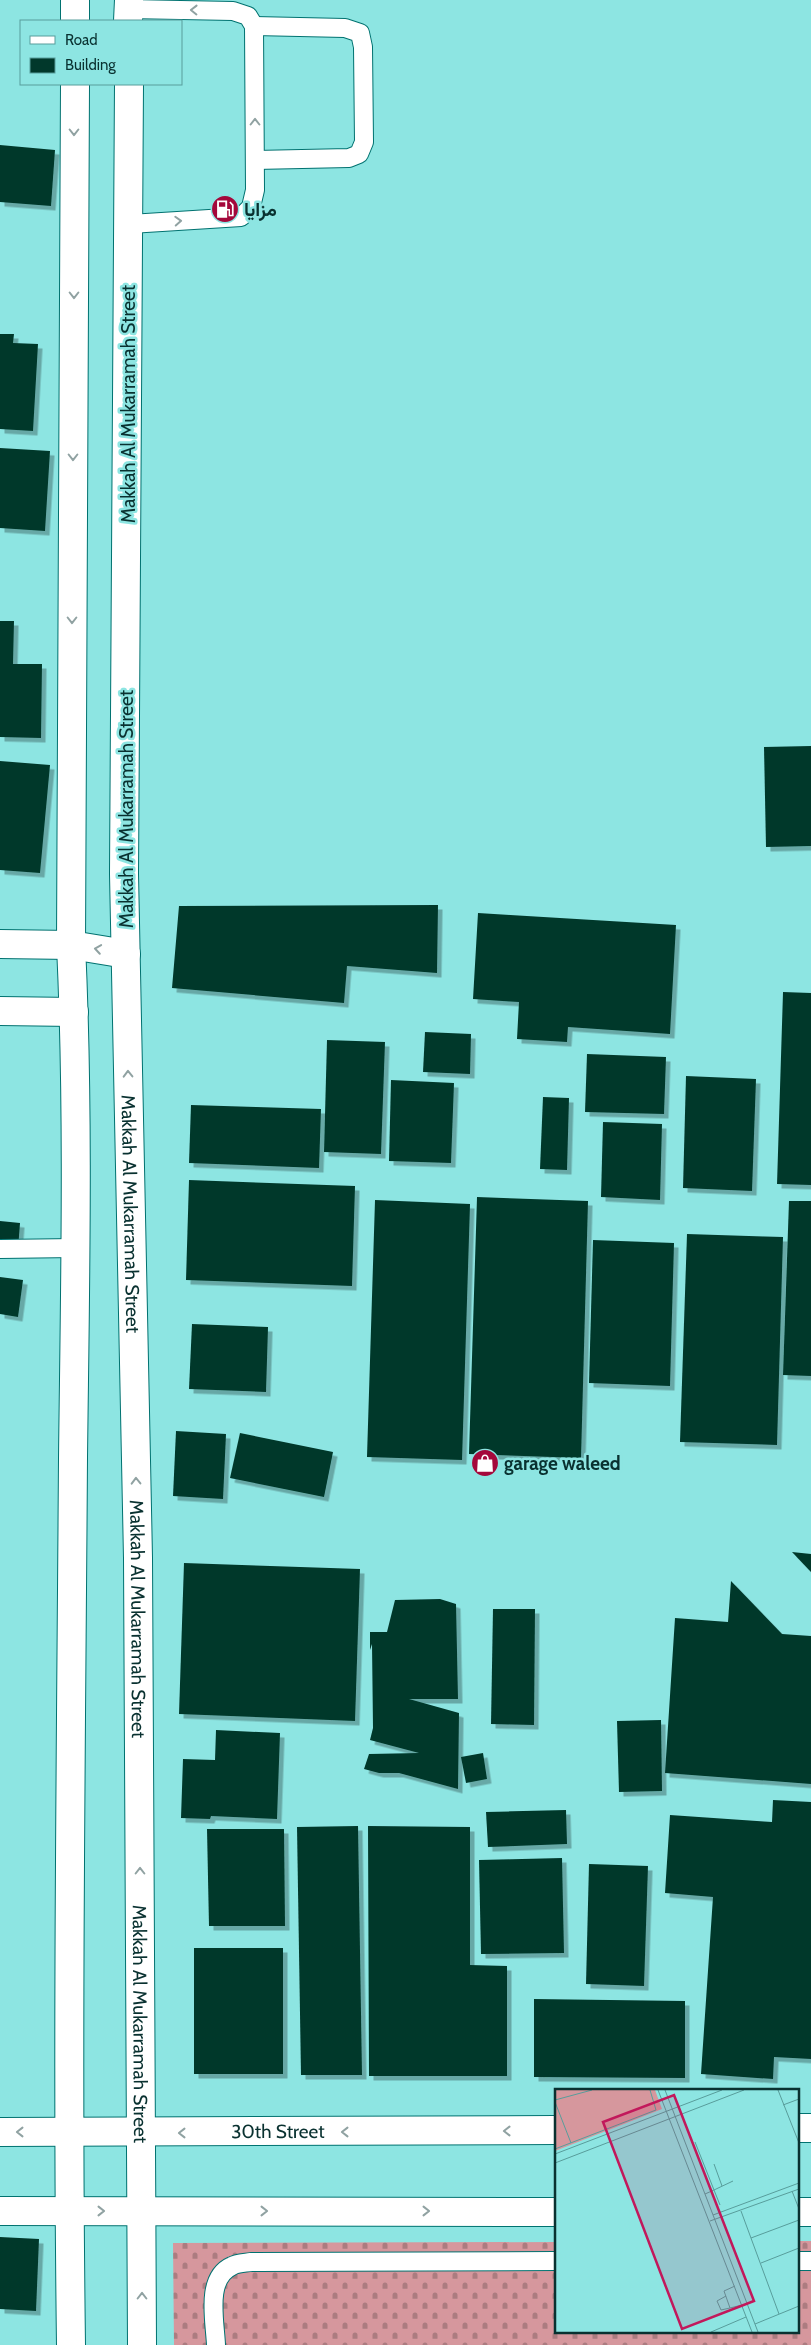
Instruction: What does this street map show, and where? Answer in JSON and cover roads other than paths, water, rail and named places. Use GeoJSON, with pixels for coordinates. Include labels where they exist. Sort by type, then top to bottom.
{"type":"FeatureCollection","features":[{"type":"Feature","properties":{"kind":"main road"},"geometry":{"type":"LineString","coordinates":[[75,0],[75,20]]}},
{"type":"Feature","properties":{"kind":"main road"},"geometry":{"type":"LineString","coordinates":[[71,2345],[68,2132],[75,1248],[74,1012],[71,945],[75,85]]}},
{"type":"Feature","properties":{"kind":"main road","name":"Makkah Al Mukarramah Street"},"geometry":{"type":"LineString","coordinates":[[129,85],[130,224],[124,874],[138,1558],[142,2345]]}},
{"type":"Feature","properties":{"kind":"main road"},"geometry":{"type":"LineString","coordinates":[[0,944],[71,945],[126,954]]}},
{"type":"Feature","properties":{"kind":"main road"},"geometry":{"type":"LineString","coordinates":[[0,1011],[74,1012]]}},
{"type":"Feature","properties":{"kind":"main road"},"geometry":{"type":"LineString","coordinates":[[798,2128],[811,2128]]}},
{"type":"Feature","properties":{"kind":"main road","name":"30th Street"},"geometry":{"type":"LineString","coordinates":[[0,2132],[141,2134],[555,2130]]}},
{"type":"Feature","properties":{"kind":"main road"},"geometry":{"type":"LineString","coordinates":[[0,2211],[555,2212]]}},
{"type":"Feature","properties":{"kind":"main road"},"geometry":{"type":"LineString","coordinates":[[798,2212],[811,2212]]}},
{"type":"Feature","properties":{"kind":"lane"},"geometry":{"type":"LineString","coordinates":[[128,10],[233,11],[248,16],[254,26],[255,190],[251,207],[241,217],[130,224]]}},
{"type":"Feature","properties":{"kind":"lane"},"geometry":{"type":"LineString","coordinates":[[254,26],[345,28],[360,33],[363,47],[364,142],[359,154],[349,158],[255,160]]}},
{"type":"Feature","properties":{"kind":"lane"},"geometry":{"type":"LineString","coordinates":[[0,1249],[75,1248]]}},
{"type":"Feature","properties":{"kind":"lane"},"geometry":{"type":"LineString","coordinates":[[216,2345],[214,2300],[216,2284],[220,2274],[232,2265],[251,2262],[555,2261]]}},
{"type":"Feature","properties":{"kind":"lane"},"geometry":{"type":"LineString","coordinates":[[798,2261],[811,2261]]}},
{"type":"Feature","properties":{"kind":"place","name":"مزايا"},"geometry":{"type":"Point","coordinates":[225,209]}},
{"type":"Feature","properties":{"kind":"place","name":"garage waleed"},"geometry":{"type":"Point","coordinates":[485,1463]}}]}
